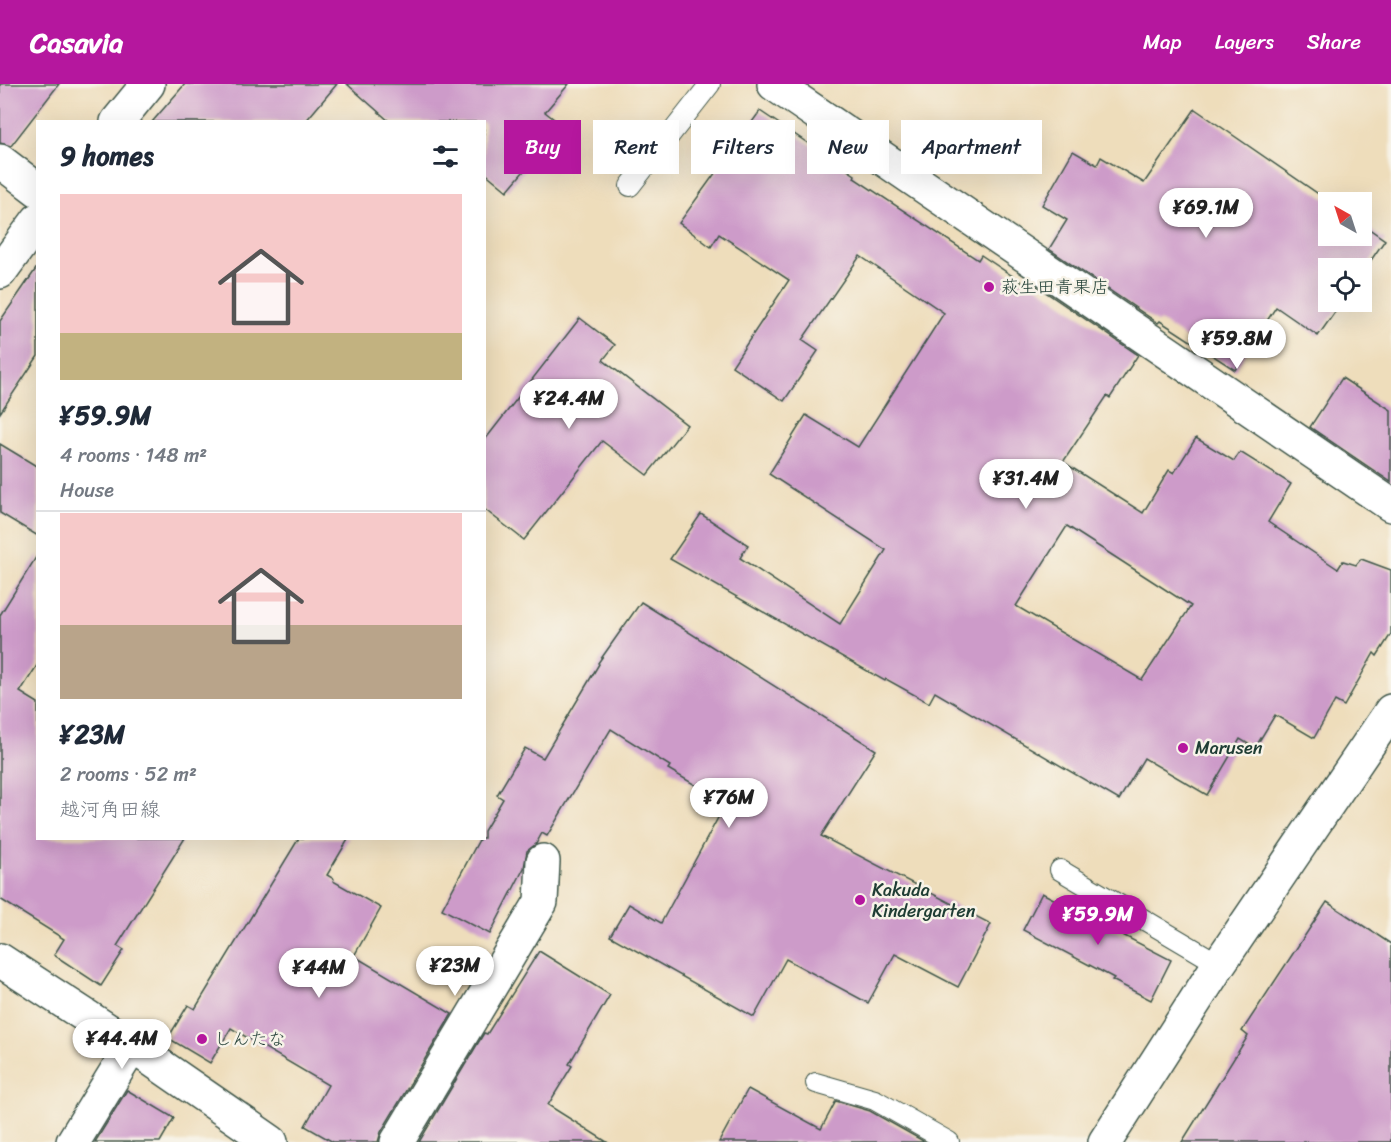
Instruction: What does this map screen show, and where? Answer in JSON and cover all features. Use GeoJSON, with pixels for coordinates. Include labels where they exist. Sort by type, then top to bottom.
{"type":"FeatureCollection","features":[{"type":"Feature","properties":{"kind":"street"},"geometry":{"type":"LineString","coordinates":[[119,120],[148,84]]}},
{"type":"Feature","properties":{"kind":"street"},"geometry":{"type":"LineString","coordinates":[[782,86],[1391,506]]}},
{"type":"Feature","properties":{"kind":"street"},"geometry":{"type":"LineString","coordinates":[[0,161],[36,188]]}},
{"type":"Feature","properties":{"kind":"street"},"geometry":{"type":"LineString","coordinates":[[0,272],[36,223]]}},
{"type":"Feature","properties":{"kind":"street"},"geometry":{"type":"LineString","coordinates":[[1106,1142],[1219,964],[1391,711]]}},
{"type":"Feature","properties":{"kind":"street"},"geometry":{"type":"LineString","coordinates":[[397,1142],[541,903],[543,861]]}},
{"type":"Feature","properties":{"kind":"street"},"geometry":{"type":"LineString","coordinates":[[0,960],[132,1046],[271,1142]]}},
{"type":"Feature","properties":{"kind":"street"},"geometry":{"type":"LineString","coordinates":[[73,1142],[132,1046]]}},
{"type":"Feature","properties":{"kind":"lane"},"geometry":{"type":"LineString","coordinates":[[630,186],[710,84]]}},
{"type":"Feature","properties":{"kind":"lane"},"geometry":{"type":"LineString","coordinates":[[1060,870],[1219,964]]}},
{"type":"Feature","properties":{"kind":"lane"},"geometry":{"type":"LineString","coordinates":[[816,1083],[875,1100],[949,1142]]}},
{"type":"Feature","properties":{"kind":"building"},"geometry":{"type":"Polygon","coordinates":[[[0,84],[59,84],[11,146],[0,143],[0,84]]]}},
{"type":"Feature","properties":{"kind":"building"},"geometry":{"type":"Polygon","coordinates":[[[185,84],[337,84],[307,120],[154,120],[185,84]]]}},
{"type":"Feature","properties":{"kind":"building"},"geometry":{"type":"Polygon","coordinates":[[[347,84],[569,84],[545,112],[555,120],[504,120],[504,174],[521,174],[507,191],[486,174],[486,120],[388,120],[347,84]]]}},
{"type":"Feature","properties":{"kind":"building"},"geometry":{"type":"Polygon","coordinates":[[[1195,109],[1318,194],[1318,246],[1372,246],[1372,231],[1385,240],[1372,259],[1318,258],[1318,312],[1335,312],[1318,336],[1276,307],[1235,370],[1160,321],[1158,323],[1049,249],[1067,220],[1042,205],[1073,151],[1097,165],[1101,157],[1144,183],[1195,109]]]}},
{"type":"Feature","properties":{"kind":"building"},"geometry":{"type":"Polygon","coordinates":[[[760,111],[773,120],[753,120],[760,111]]]}},
{"type":"Feature","properties":{"kind":"building"},"geometry":{"type":"Polygon","coordinates":[[[795,135],[807,143],[807,174],[854,174],[854,178],[978,260],[981,255],[1026,285],[1029,281],[1138,355],[1110,398],[1107,396],[1063,462],[1143,513],[1169,470],[1174,473],[1196,438],[1234,461],[1240,452],[1291,484],[1268,522],[1338,569],[1343,561],[1356,565],[1361,559],[1391,570],[1391,634],[1377,656],[1374,653],[1344,706],[1335,701],[1314,738],[1275,715],[1255,748],[1240,739],[1207,795],[1144,758],[1119,800],[935,692],[929,703],[886,679],[885,681],[670,559],[701,514],[748,545],[740,558],[840,624],[886,550],[769,474],[806,415],[858,447],[944,313],[860,256],[802,340],[818,351],[784,401],[732,366],[789,280],[719,234],[711,247],[679,223],[714,174],[795,174],[795,135]],[[1067,526],[1016,606],[1142,680],[1191,606],[1067,526]]]}},
{"type":"Feature","properties":{"kind":"building"},"geometry":{"type":"Polygon","coordinates":[[[36,269],[36,359],[0,413],[0,321],[36,269]]]}},
{"type":"Feature","properties":{"kind":"building"},"geometry":{"type":"Polygon","coordinates":[[[580,318],[615,345],[603,360],[687,425],[647,475],[602,441],[524,540],[486,511],[486,438],[580,318]]]}},
{"type":"Feature","properties":{"kind":"building"},"geometry":{"type":"Polygon","coordinates":[[[1342,378],[1391,410],[1391,482],[1310,427],[1342,378]]]}},
{"type":"Feature","properties":{"kind":"building"},"geometry":{"type":"Polygon","coordinates":[[[0,444],[36,466],[36,535],[0,513],[0,444]]]}},
{"type":"Feature","properties":{"kind":"building"},"geometry":{"type":"Polygon","coordinates":[[[36,557],[36,667],[20,692],[36,702],[36,840],[184,840],[117,946],[124,950],[101,986],[54,955],[64,939],[0,899],[0,615],[36,557]]]}},
{"type":"Feature","properties":{"kind":"building"},"geometry":{"type":"Polygon","coordinates":[[[641,602],[876,750],[821,836],[991,924],[958,987],[895,954],[868,1003],[786,959],[754,1017],[610,936],[629,904],[661,923],[726,803],[668,769],[670,766],[611,729],[547,836],[542,833],[536,844],[527,851],[524,868],[490,934],[442,909],[479,840],[486,840],[486,828],[503,799],[497,795],[525,748],[543,758],[598,663],[641,602]]]}},
{"type":"Feature","properties":{"kind":"building"},"geometry":{"type":"Polygon","coordinates":[[[298,840],[348,840],[327,875],[334,879],[333,881],[381,908],[354,956],[452,1014],[381,1132],[378,1142],[333,1142],[305,1126],[328,1085],[231,1028],[210,1063],[168,1038],[188,1005],[195,1009],[298,840]]]}},
{"type":"Feature","properties":{"kind":"building"},"geometry":{"type":"Polygon","coordinates":[[[1042,893],[1171,960],[1151,1000],[1023,930],[1042,893]]]}},
{"type":"Feature","properties":{"kind":"building"},"geometry":{"type":"Polygon","coordinates":[[[1327,902],[1391,944],[1391,1142],[1182,1142],[1248,1036],[1242,1031],[1327,902]]]}},
{"type":"Feature","properties":{"kind":"building"},"geometry":{"type":"Polygon","coordinates":[[[539,951],[610,995],[569,1064],[572,1066],[548,1105],[607,1142],[419,1142],[484,1033],[487,1034],[539,951]]]}},
{"type":"Feature","properties":{"kind":"building"},"geometry":{"type":"Polygon","coordinates":[[[748,1089],[821,1129],[836,1101],[870,1111],[925,1142],[719,1142],[748,1089]]]}},
{"type":"Feature","properties":{"kind":"building"},"geometry":{"type":"Polygon","coordinates":[[[127,1090],[174,1118],[160,1142],[95,1142],[127,1090]]]}},
{"type":"Feature","properties":{"kind":"place","name":"萩生田青果店"},"geometry":{"type":"Point","coordinates":[989,287]}},
{"type":"Feature","properties":{"kind":"place","name":"Marusen"},"geometry":{"type":"Point","coordinates":[1183,748]}},
{"type":"Feature","properties":{"kind":"place","name":"Kakuda Kindergarten"},"geometry":{"type":"Point","coordinates":[860,900]}},
{"type":"Feature","properties":{"kind":"place","name":"しんたな"},"geometry":{"type":"Point","coordinates":[202,1039]}}]}
